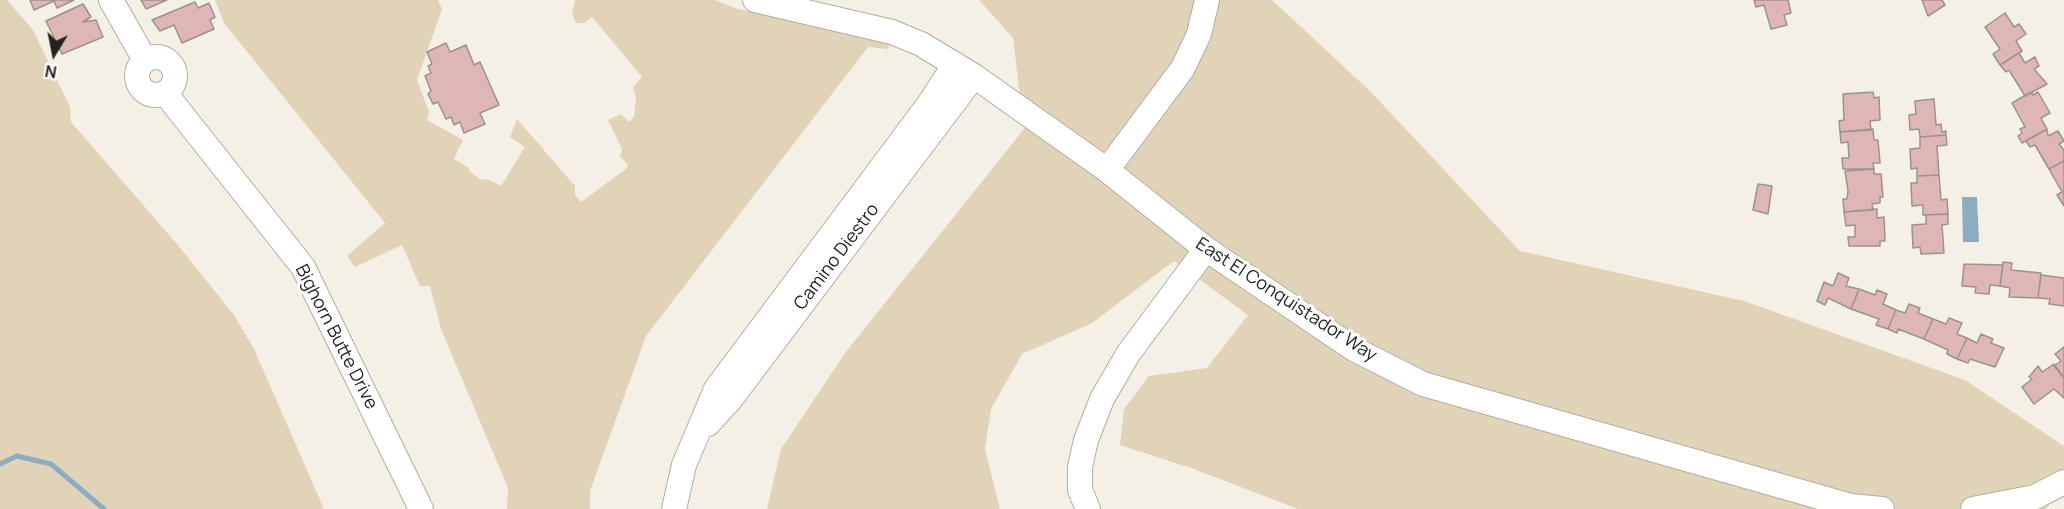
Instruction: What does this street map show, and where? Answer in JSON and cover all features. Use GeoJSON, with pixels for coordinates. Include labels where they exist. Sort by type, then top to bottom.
{"type":"FeatureCollection","features":[{"type":"Feature","properties":{"kind":"street","name":"Bighorn Butte Drive"},"geometry":{"type":"LineString","coordinates":[[111,0],[145,60],[137,74],[140,86],[150,94],[165,93],[303,267],[421,509]]}},
{"type":"Feature","properties":{"kind":"street","name":"East El Conquistador Way"},"geometry":{"type":"LineString","coordinates":[[755,0],[784,3],[892,32],[921,44],[965,70],[1107,170],[1206,249],[1353,349],[1423,384],[1851,506],[1882,509]]}},
{"type":"Feature","properties":{"kind":"street"},"geometry":{"type":"LineString","coordinates":[[1107,170],[1184,68],[1199,34],[1207,0]]}},
{"type":"Feature","properties":{"kind":"street","name":"Camino Diestro"},"geometry":{"type":"LineString","coordinates":[[674,509],[684,465],[697,435],[730,400],[965,70]]}},
{"type":"Feature","properties":{"kind":"street"},"geometry":{"type":"LineString","coordinates":[[1088,509],[1080,490],[1080,467],[1086,440],[1102,399],[1128,354],[1206,249]]}},
{"type":"Feature","properties":{"kind":"street"},"geometry":{"type":"LineString","coordinates":[[1973,509],[2035,497],[2064,482]]}},
{"type":"Feature","properties":{"kind":"shaded area"},"geometry":{"type":"Polygon","coordinates":[[[0,0],[7,0],[33,30],[70,107],[71,122],[177,244],[234,315],[254,349],[324,509],[0,509],[0,0]]]}},
{"type":"Feature","properties":{"kind":"shaded area"},"geometry":{"type":"Polygon","coordinates":[[[215,0],[438,0],[442,9],[417,80],[429,112],[427,120],[463,140],[454,159],[469,168],[469,171],[481,180],[487,179],[501,186],[525,147],[510,137],[517,119],[575,186],[575,195],[581,202],[627,168],[628,164],[620,157],[622,149],[608,120],[621,114],[629,122],[634,117],[636,97],[633,87],[642,77],[592,17],[585,23],[576,23],[572,14],[575,0],[715,0],[738,9],[815,24],[890,43],[888,49],[868,47],[646,336],[590,491],[590,509],[507,509],[508,488],[441,329],[430,286],[420,286],[402,245],[355,267],[347,256],[385,223],[224,23],[215,0]]]}},
{"type":"Feature","properties":{"kind":"shaded area"},"geometry":{"type":"Polygon","coordinates":[[[979,0],[1272,0],[1370,91],[1520,251],[1744,301],[1965,380],[2064,446],[2064,481],[2046,509],[1298,509],[1194,469],[1120,445],[1124,409],[1149,376],[1207,368],[1248,315],[1174,261],[1092,323],[1022,354],[991,409],[985,449],[1000,509],[767,509],[781,449],[845,353],[1024,129],[1013,38],[979,0]]]}},
{"type":"Feature","properties":{"kind":"water"},"geometry":{"type":"Polygon","coordinates":[[[1962,197],[1977,197],[1979,242],[1963,242],[1962,197]]]}},
{"type":"Feature","properties":{"kind":"building"},"geometry":{"type":"Polygon","coordinates":[[[30,0],[74,0],[57,8],[54,1],[34,10],[30,0]]]}},
{"type":"Feature","properties":{"kind":"building"},"geometry":{"type":"Polygon","coordinates":[[[141,0],[167,0],[146,9],[141,0]]]}},
{"type":"Feature","properties":{"kind":"building"},"geometry":{"type":"Polygon","coordinates":[[[1754,0],[1788,0],[1791,13],[1784,15],[1787,25],[1771,29],[1764,5],[1756,7],[1754,0]]]}},
{"type":"Feature","properties":{"kind":"building"},"geometry":{"type":"Polygon","coordinates":[[[1922,0],[1942,0],[1945,5],[1928,16],[1922,0]]]}},
{"type":"Feature","properties":{"kind":"building"},"geometry":{"type":"Polygon","coordinates":[[[195,2],[198,8],[209,3],[215,17],[210,20],[214,29],[182,43],[174,25],[160,31],[152,20],[195,2]]]}},
{"type":"Feature","properties":{"kind":"building"},"geometry":{"type":"Polygon","coordinates":[[[83,4],[91,17],[83,22],[96,20],[103,37],[62,54],[46,21],[83,4]]]}},
{"type":"Feature","properties":{"kind":"building"},"geometry":{"type":"Polygon","coordinates":[[[2005,13],[2014,27],[2019,24],[2026,34],[2016,41],[2022,51],[2000,65],[1993,54],[2000,49],[1985,27],[2005,13]]]}},
{"type":"Feature","properties":{"kind":"building"},"geometry":{"type":"Polygon","coordinates":[[[446,43],[450,52],[466,45],[474,65],[480,62],[499,105],[480,113],[485,124],[464,133],[460,122],[454,125],[451,117],[446,119],[438,102],[433,104],[428,94],[431,91],[425,76],[431,73],[428,66],[432,64],[427,52],[446,43]]]}},
{"type":"Feature","properties":{"kind":"building"},"geometry":{"type":"Polygon","coordinates":[[[2019,53],[2025,63],[2035,57],[2039,66],[2034,69],[2047,84],[2025,96],[2009,70],[2006,72],[2000,65],[2019,53]]]}},
{"type":"Feature","properties":{"kind":"building"},"geometry":{"type":"Polygon","coordinates":[[[1873,92],[1874,98],[1879,97],[1880,120],[1870,121],[1871,130],[1840,132],[1839,121],[1844,120],[1843,94],[1873,92]]]}},
{"type":"Feature","properties":{"kind":"building"},"geometry":{"type":"Polygon","coordinates":[[[2031,92],[2033,95],[2038,92],[2050,113],[2041,118],[2047,129],[2022,143],[2018,136],[2022,133],[2020,129],[2025,127],[2012,103],[2031,92]]]}},
{"type":"Feature","properties":{"kind":"building"},"geometry":{"type":"Polygon","coordinates":[[[1934,99],[1936,125],[1941,124],[1942,132],[1946,131],[1946,135],[1920,137],[1919,129],[1910,130],[1909,115],[1916,114],[1915,101],[1934,99]]]}},
{"type":"Feature","properties":{"kind":"building"},"geometry":{"type":"Polygon","coordinates":[[[1873,129],[1874,140],[1878,140],[1880,163],[1873,163],[1874,169],[1843,169],[1842,158],[1849,158],[1848,142],[1841,143],[1840,132],[1873,129]]]}},
{"type":"Feature","properties":{"kind":"building"},"geometry":{"type":"Polygon","coordinates":[[[2047,129],[2048,136],[2058,131],[2064,141],[2059,144],[2064,150],[2064,161],[2049,169],[2035,145],[2030,147],[2026,141],[2047,129]]]}},
{"type":"Feature","properties":{"kind":"building"},"geometry":{"type":"Polygon","coordinates":[[[1946,135],[1947,145],[1937,146],[1939,175],[1917,176],[1917,168],[1911,169],[1910,149],[1920,148],[1920,137],[1946,135]]]}},
{"type":"Feature","properties":{"kind":"building"},"geometry":{"type":"Polygon","coordinates":[[[2064,161],[2064,206],[2057,195],[2062,192],[2049,169],[2064,161]]]}},
{"type":"Feature","properties":{"kind":"building"},"geometry":{"type":"Polygon","coordinates":[[[1874,169],[1874,174],[1881,174],[1883,197],[1880,197],[1880,203],[1872,204],[1873,210],[1844,212],[1843,199],[1847,199],[1848,191],[1845,171],[1874,169]]]}},
{"type":"Feature","properties":{"kind":"building"},"geometry":{"type":"Polygon","coordinates":[[[1939,175],[1941,200],[1947,199],[1948,214],[1923,215],[1923,205],[1912,206],[1911,183],[1917,183],[1917,176],[1939,175]]]}},
{"type":"Feature","properties":{"kind":"building"},"geometry":{"type":"Polygon","coordinates":[[[1758,184],[1772,186],[1768,214],[1753,210],[1758,184]]]}},
{"type":"Feature","properties":{"kind":"building"},"geometry":{"type":"Polygon","coordinates":[[[1877,209],[1877,218],[1884,217],[1885,241],[1880,241],[1880,246],[1849,246],[1848,237],[1855,237],[1855,225],[1846,226],[1844,212],[1877,209]]]}},
{"type":"Feature","properties":{"kind":"building"},"geometry":{"type":"Polygon","coordinates":[[[1948,214],[1948,224],[1942,225],[1944,253],[1921,254],[1920,247],[1913,248],[1912,225],[1926,224],[1926,215],[1948,214]]]}},
{"type":"Feature","properties":{"kind":"building"},"geometry":{"type":"Polygon","coordinates":[[[2003,262],[2012,263],[2011,270],[2041,273],[2038,298],[2009,297],[2010,288],[2000,286],[2003,262]]]}},
{"type":"Feature","properties":{"kind":"building"},"geometry":{"type":"Polygon","coordinates":[[[1964,264],[2003,265],[2000,286],[1990,285],[1989,294],[1975,293],[1976,287],[1962,286],[1964,264]]]}},
{"type":"Feature","properties":{"kind":"building"},"geometry":{"type":"Polygon","coordinates":[[[1838,273],[1849,278],[1846,286],[1859,289],[1851,309],[1828,298],[1825,305],[1817,301],[1824,282],[1833,286],[1838,273]]]}},
{"type":"Feature","properties":{"kind":"building"},"geometry":{"type":"Polygon","coordinates":[[[2041,275],[2064,278],[2064,306],[2049,304],[2050,299],[2038,298],[2041,275]]]}},
{"type":"Feature","properties":{"kind":"building"},"geometry":{"type":"Polygon","coordinates":[[[1859,289],[1875,295],[1877,290],[1887,294],[1883,304],[1896,310],[1888,329],[1876,325],[1879,319],[1851,309],[1859,289]]]}},
{"type":"Feature","properties":{"kind":"building"},"geometry":{"type":"Polygon","coordinates":[[[1909,304],[1920,308],[1918,313],[1933,319],[1924,339],[1898,329],[1897,333],[1888,329],[1896,310],[1905,313],[1909,304]]]}},
{"type":"Feature","properties":{"kind":"building"},"geometry":{"type":"Polygon","coordinates":[[[1949,318],[1962,323],[1957,334],[1967,338],[1957,359],[1947,354],[1948,350],[1924,339],[1933,319],[1946,324],[1949,318]]]}},
{"type":"Feature","properties":{"kind":"building"},"geometry":{"type":"Polygon","coordinates":[[[1981,334],[1993,339],[1991,343],[2004,348],[1995,367],[1970,359],[1968,363],[1957,359],[1967,338],[1977,343],[1981,334]]]}},
{"type":"Feature","properties":{"kind":"building"},"geometry":{"type":"Polygon","coordinates":[[[2064,347],[2064,378],[2054,366],[2061,361],[2055,354],[2064,347]]]}},
{"type":"Feature","properties":{"kind":"building"},"geometry":{"type":"Polygon","coordinates":[[[2054,364],[2064,378],[2064,398],[2054,389],[2034,404],[2022,387],[2032,379],[2029,377],[2038,366],[2042,372],[2054,364]]]}},
{"type":"Feature","properties":{"kind":"waterway"},"geometry":{"type":"LineString","coordinates":[[0,464],[17,456],[51,464],[104,509]]}}]}
